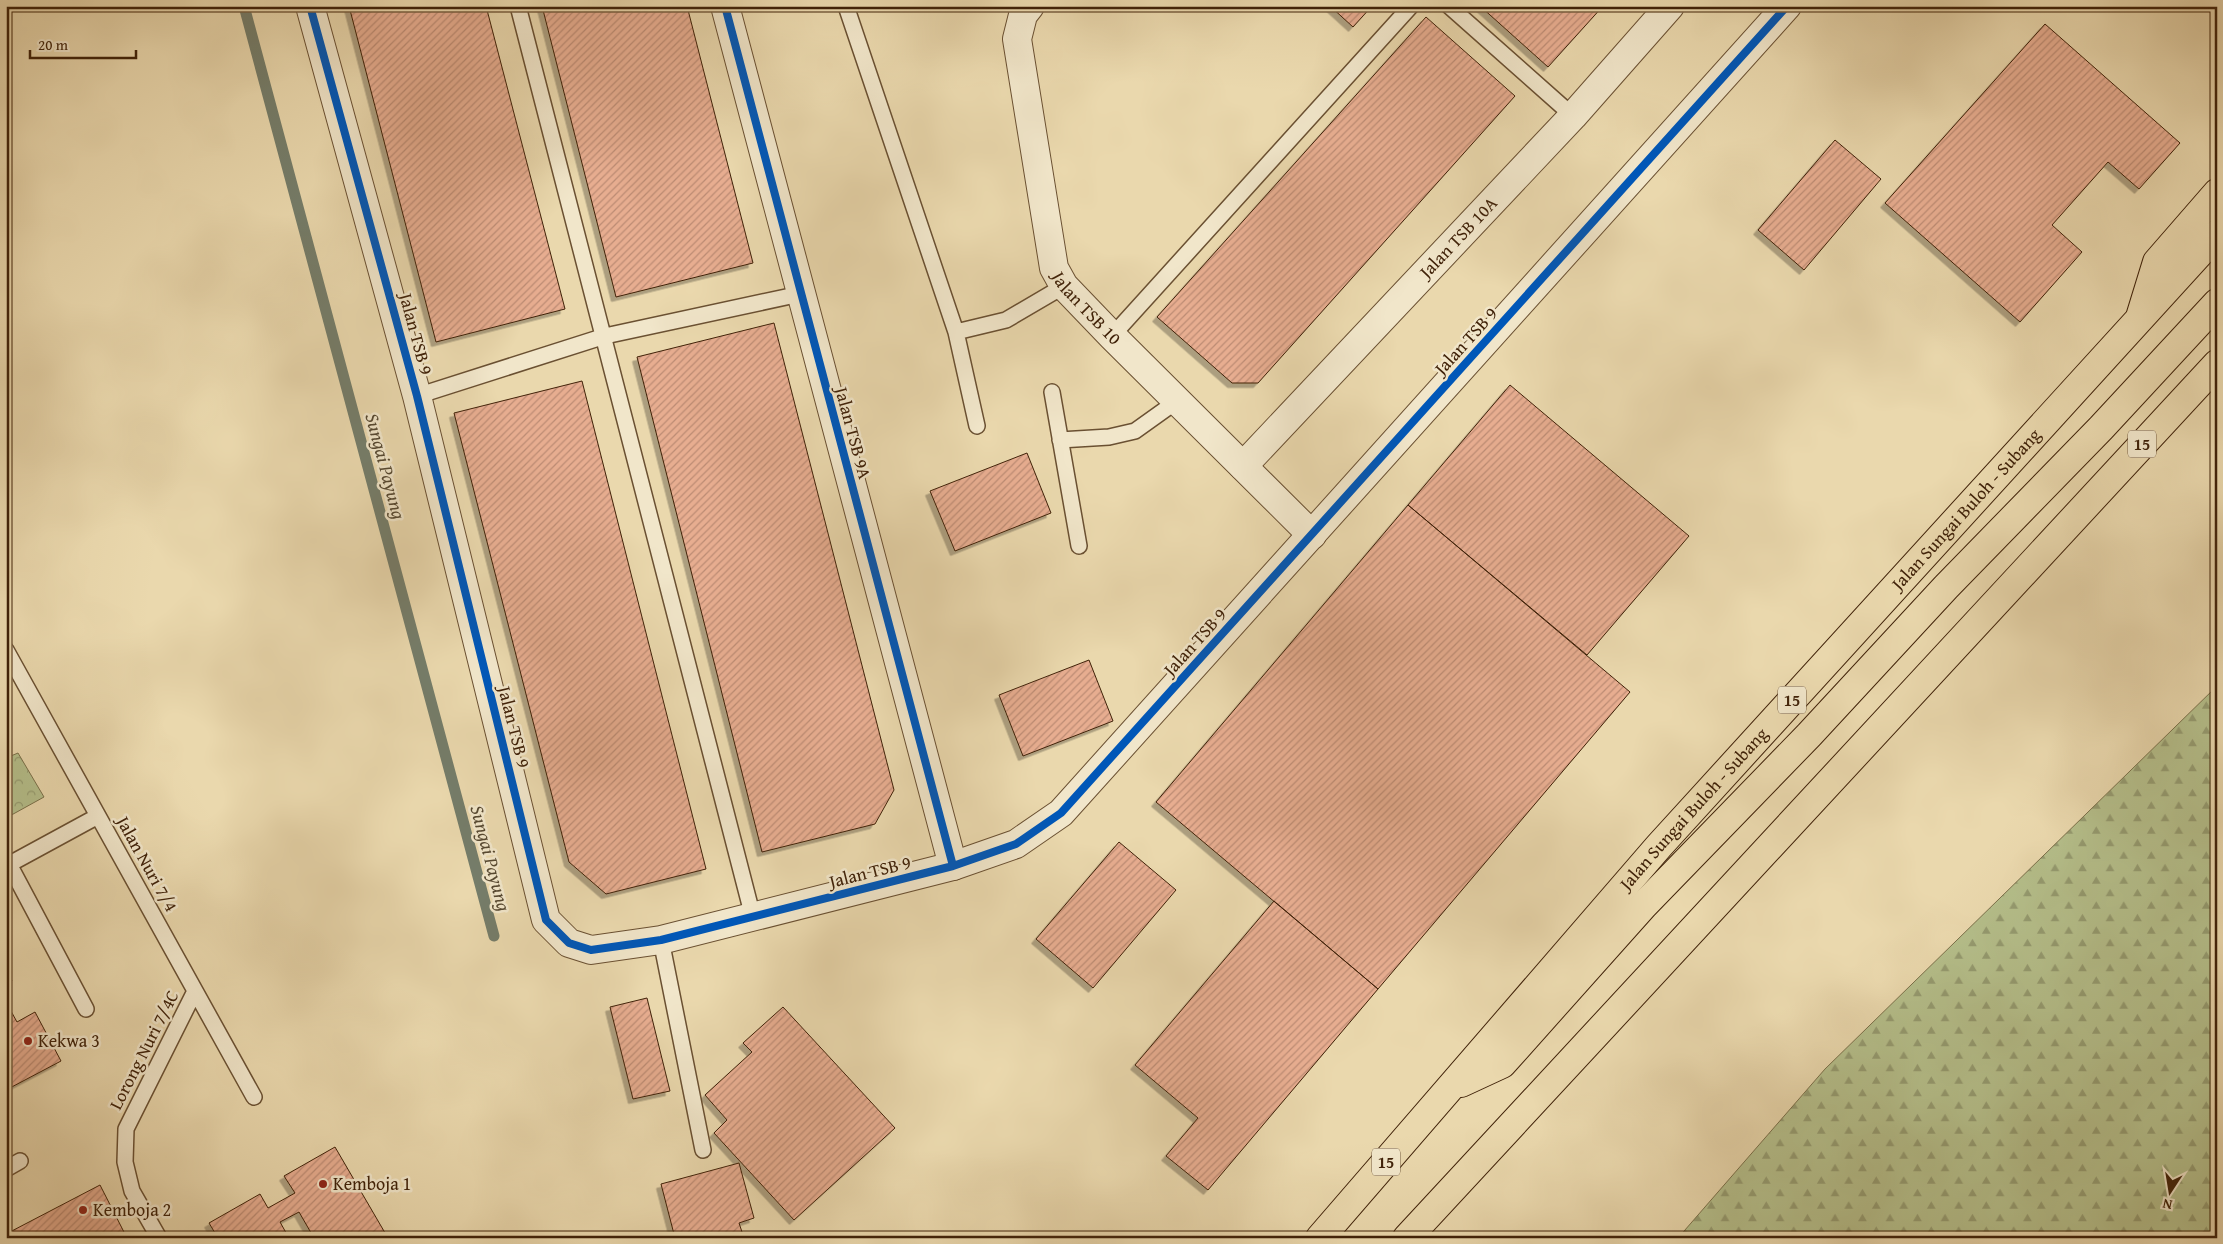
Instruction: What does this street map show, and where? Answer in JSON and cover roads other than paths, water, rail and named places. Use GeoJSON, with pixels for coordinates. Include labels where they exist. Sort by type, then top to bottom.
{"type":"FeatureCollection","features":[{"type":"Feature","properties":{"kind":"highway"},"geometry":{"type":"LineString","coordinates":[[2139,320],[2157,262],[2217,193]]}},
{"type":"Feature","properties":{"kind":"highway","name":"Jalan Sungai Buloh - Subang"},"geometry":{"type":"LineString","coordinates":[[1320,1238],[1659,846],[2217,234]]}},
{"type":"Feature","properties":{"kind":"highway"},"geometry":{"type":"LineString","coordinates":[[1453,1086],[1502,1064],[1644,905],[1809,735],[1946,587],[2101,428],[2217,303]]}},
{"type":"Feature","properties":{"kind":"highway","name":"15"},"geometry":{"type":"LineString","coordinates":[[1407,1238],[2217,364]]}},
{"type":"Feature","properties":{"kind":"street","name":"Jalan TSB 9"},"geometry":{"type":"LineString","coordinates":[[310,6],[417,396],[546,920],[568,943],[590,950],[661,940],[953,866],[1016,844],[1061,813],[1788,6]]}},
{"type":"Feature","properties":{"kind":"street","name":"Jalan TSB 9A"},"geometry":{"type":"LineString","coordinates":[[726,6],[800,294],[953,866]]}},
{"type":"Feature","properties":{"kind":"street","name":"Jalan TSB 10"},"geometry":{"type":"LineString","coordinates":[[1030,6],[1023,14],[1017,39],[1054,268],[1064,286],[1112,336],[1312,535]]}},
{"type":"Feature","properties":{"kind":"street","name":"Jalan TSB 10A"},"geometry":{"type":"LineString","coordinates":[[1243,466],[1573,116],[1670,6]]}},
{"type":"Feature","properties":{"kind":"lane"},"geometry":{"type":"LineString","coordinates":[[518,6],[605,336],[753,917]]}},
{"type":"Feature","properties":{"kind":"lane"},"geometry":{"type":"LineString","coordinates":[[846,6],[956,332],[977,426]]}},
{"type":"Feature","properties":{"kind":"lane"},"geometry":{"type":"LineString","coordinates":[[1112,336],[1411,6]]}},
{"type":"Feature","properties":{"kind":"lane"},"geometry":{"type":"LineString","coordinates":[[1449,6],[1573,116]]}},
{"type":"Feature","properties":{"kind":"lane"},"geometry":{"type":"LineString","coordinates":[[956,332],[1006,320],[1064,286]]}},
{"type":"Feature","properties":{"kind":"lane"},"geometry":{"type":"LineString","coordinates":[[417,396],[605,336],[800,294]]}},
{"type":"Feature","properties":{"kind":"lane"},"geometry":{"type":"LineString","coordinates":[[1052,392],[1079,546]]}},
{"type":"Feature","properties":{"kind":"lane"},"geometry":{"type":"LineString","coordinates":[[1060,440],[1109,437],[1135,431],[1177,401]]}},
{"type":"Feature","properties":{"kind":"lane","name":"Jalan Nuri 7/4"},"geometry":{"type":"LineString","coordinates":[[6,650],[254,1097]]}},
{"type":"Feature","properties":{"kind":"lane"},"geometry":{"type":"LineString","coordinates":[[86,1009],[8,865],[98,816]]}},
{"type":"Feature","properties":{"kind":"lane"},"geometry":{"type":"LineString","coordinates":[[661,940],[703,1150]]}},
{"type":"Feature","properties":{"kind":"lane","name":"Lorong Nuri 7/4C"},"geometry":{"type":"LineString","coordinates":[[159,1238],[132,1190],[125,1162],[126,1129],[195,991]]}},
{"type":"Feature","properties":{"kind":"lane"},"geometry":{"type":"LineString","coordinates":[[6,1169],[20,1161]]}},
{"type":"Feature","properties":{"kind":"waterway","name":"Sungai Payung"},"geometry":{"type":"LineString","coordinates":[[244,6],[494,936]]}},
{"type":"Feature","properties":{"kind":"place","name":"Kekwa 3"},"geometry":{"type":"Point","coordinates":[28,1041]}},
{"type":"Feature","properties":{"kind":"place","name":"Kemboja 1"},"geometry":{"type":"Point","coordinates":[323,1184]}},
{"type":"Feature","properties":{"kind":"place","name":"Kemboja 2"},"geometry":{"type":"Point","coordinates":[83,1210]}}]}
